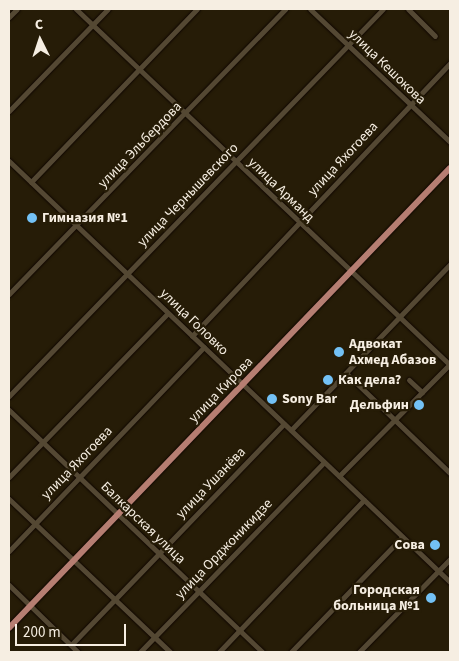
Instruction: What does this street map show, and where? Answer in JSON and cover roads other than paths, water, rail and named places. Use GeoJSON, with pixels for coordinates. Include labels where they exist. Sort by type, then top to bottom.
{"type":"FeatureCollection","features":[{"type":"Feature","properties":{"kind":"main road","name":"улица Кирова"},"geometry":{"type":"LineString","coordinates":[[9,628],[450,168]]}},
{"type":"Feature","properties":{"kind":"street"},"geometry":{"type":"LineString","coordinates":[[9,18],[17,9]]}},
{"type":"Feature","properties":{"kind":"street","name":"улица Арманд"},"geometry":{"type":"LineString","coordinates":[[76,9],[350,272],[450,365]]}},
{"type":"Feature","properties":{"kind":"street"},"geometry":{"type":"LineString","coordinates":[[9,111],[108,9]]}},
{"type":"Feature","properties":{"kind":"street"},"geometry":{"type":"LineString","coordinates":[[31,182],[197,9]]}},
{"type":"Feature","properties":{"kind":"street","name":"улица Эльбердова"},"geometry":{"type":"LineString","coordinates":[[9,294],[285,9]]}},
{"type":"Feature","properties":{"kind":"street","name":"улица Кешокова"},"geometry":{"type":"LineString","coordinates":[[310,9],[450,142]]}},
{"type":"Feature","properties":{"kind":"street","name":"улица Чернышевского"},"geometry":{"type":"LineString","coordinates":[[9,396],[383,9]]}},
{"type":"Feature","properties":{"kind":"street"},"geometry":{"type":"LineString","coordinates":[[408,9],[435,36]]}},
{"type":"Feature","properties":{"kind":"street","name":"улица Яхогоева"},"geometry":{"type":"LineString","coordinates":[[192,336],[450,63]]}},
{"type":"Feature","properties":{"kind":"street","name":"улица Головко"},"geometry":{"type":"LineString","coordinates":[[9,161],[450,582]]}},
{"type":"Feature","properties":{"kind":"street"},"geometry":{"type":"LineString","coordinates":[[291,430],[450,264]]}},
{"type":"Feature","properties":{"kind":"street"},"geometry":{"type":"LineString","coordinates":[[9,477],[168,313]]}},
{"type":"Feature","properties":{"kind":"street","name":"улица Яхогоева"},"geometry":{"type":"LineString","coordinates":[[9,551],[204,347]]}},
{"type":"Feature","properties":{"kind":"street"},"geometry":{"type":"LineString","coordinates":[[339,476],[450,365]]}},
{"type":"Feature","properties":{"kind":"street"},"geometry":{"type":"LineString","coordinates":[[346,373],[450,473]]}},
{"type":"Feature","properties":{"kind":"street"},"geometry":{"type":"LineString","coordinates":[[409,380],[422,392]]}},
{"type":"Feature","properties":{"kind":"street","name":"Балкарская улица"},"geometry":{"type":"LineString","coordinates":[[9,410],[262,652]]}},
{"type":"Feature","properties":{"kind":"street","name":"улица Ушанёва"},"geometry":{"type":"LineString","coordinates":[[71,645],[284,424]]}},
{"type":"Feature","properties":{"kind":"street","name":"улица Орджоникидзе"},"geometry":{"type":"LineString","coordinates":[[140,652],[324,462]]}},
{"type":"Feature","properties":{"kind":"street"},"geometry":{"type":"LineString","coordinates":[[9,498],[170,652]]}},
{"type":"Feature","properties":{"kind":"street"},"geometry":{"type":"LineString","coordinates":[[219,652],[364,500]]}},
{"type":"Feature","properties":{"kind":"street"},"geometry":{"type":"LineString","coordinates":[[291,652],[402,536]]}},
{"type":"Feature","properties":{"kind":"street"},"geometry":{"type":"LineString","coordinates":[[359,652],[450,559]]}},
{"type":"Feature","properties":{"kind":"street"},"geometry":{"type":"LineString","coordinates":[[9,585],[78,652]]}},
{"type":"Feature","properties":{"kind":"place","name":"Гимназия №1"},"geometry":{"type":"Point","coordinates":[32,218]}},
{"type":"Feature","properties":{"kind":"place","name":"Адвокат Ахмед Абазов"},"geometry":{"type":"Point","coordinates":[339,352]}},
{"type":"Feature","properties":{"kind":"place","name":"Как дела?"},"geometry":{"type":"Point","coordinates":[328,380]}},
{"type":"Feature","properties":{"kind":"place","name":"Sony Bar"},"geometry":{"type":"Point","coordinates":[272,399]}},
{"type":"Feature","properties":{"kind":"place","name":"Дельфин"},"geometry":{"type":"Point","coordinates":[419,405]}},
{"type":"Feature","properties":{"kind":"place","name":"Сова"},"geometry":{"type":"Point","coordinates":[435,545]}},
{"type":"Feature","properties":{"kind":"place","name":"Городская больница №1"},"geometry":{"type":"Point","coordinates":[431,598]}}]}
